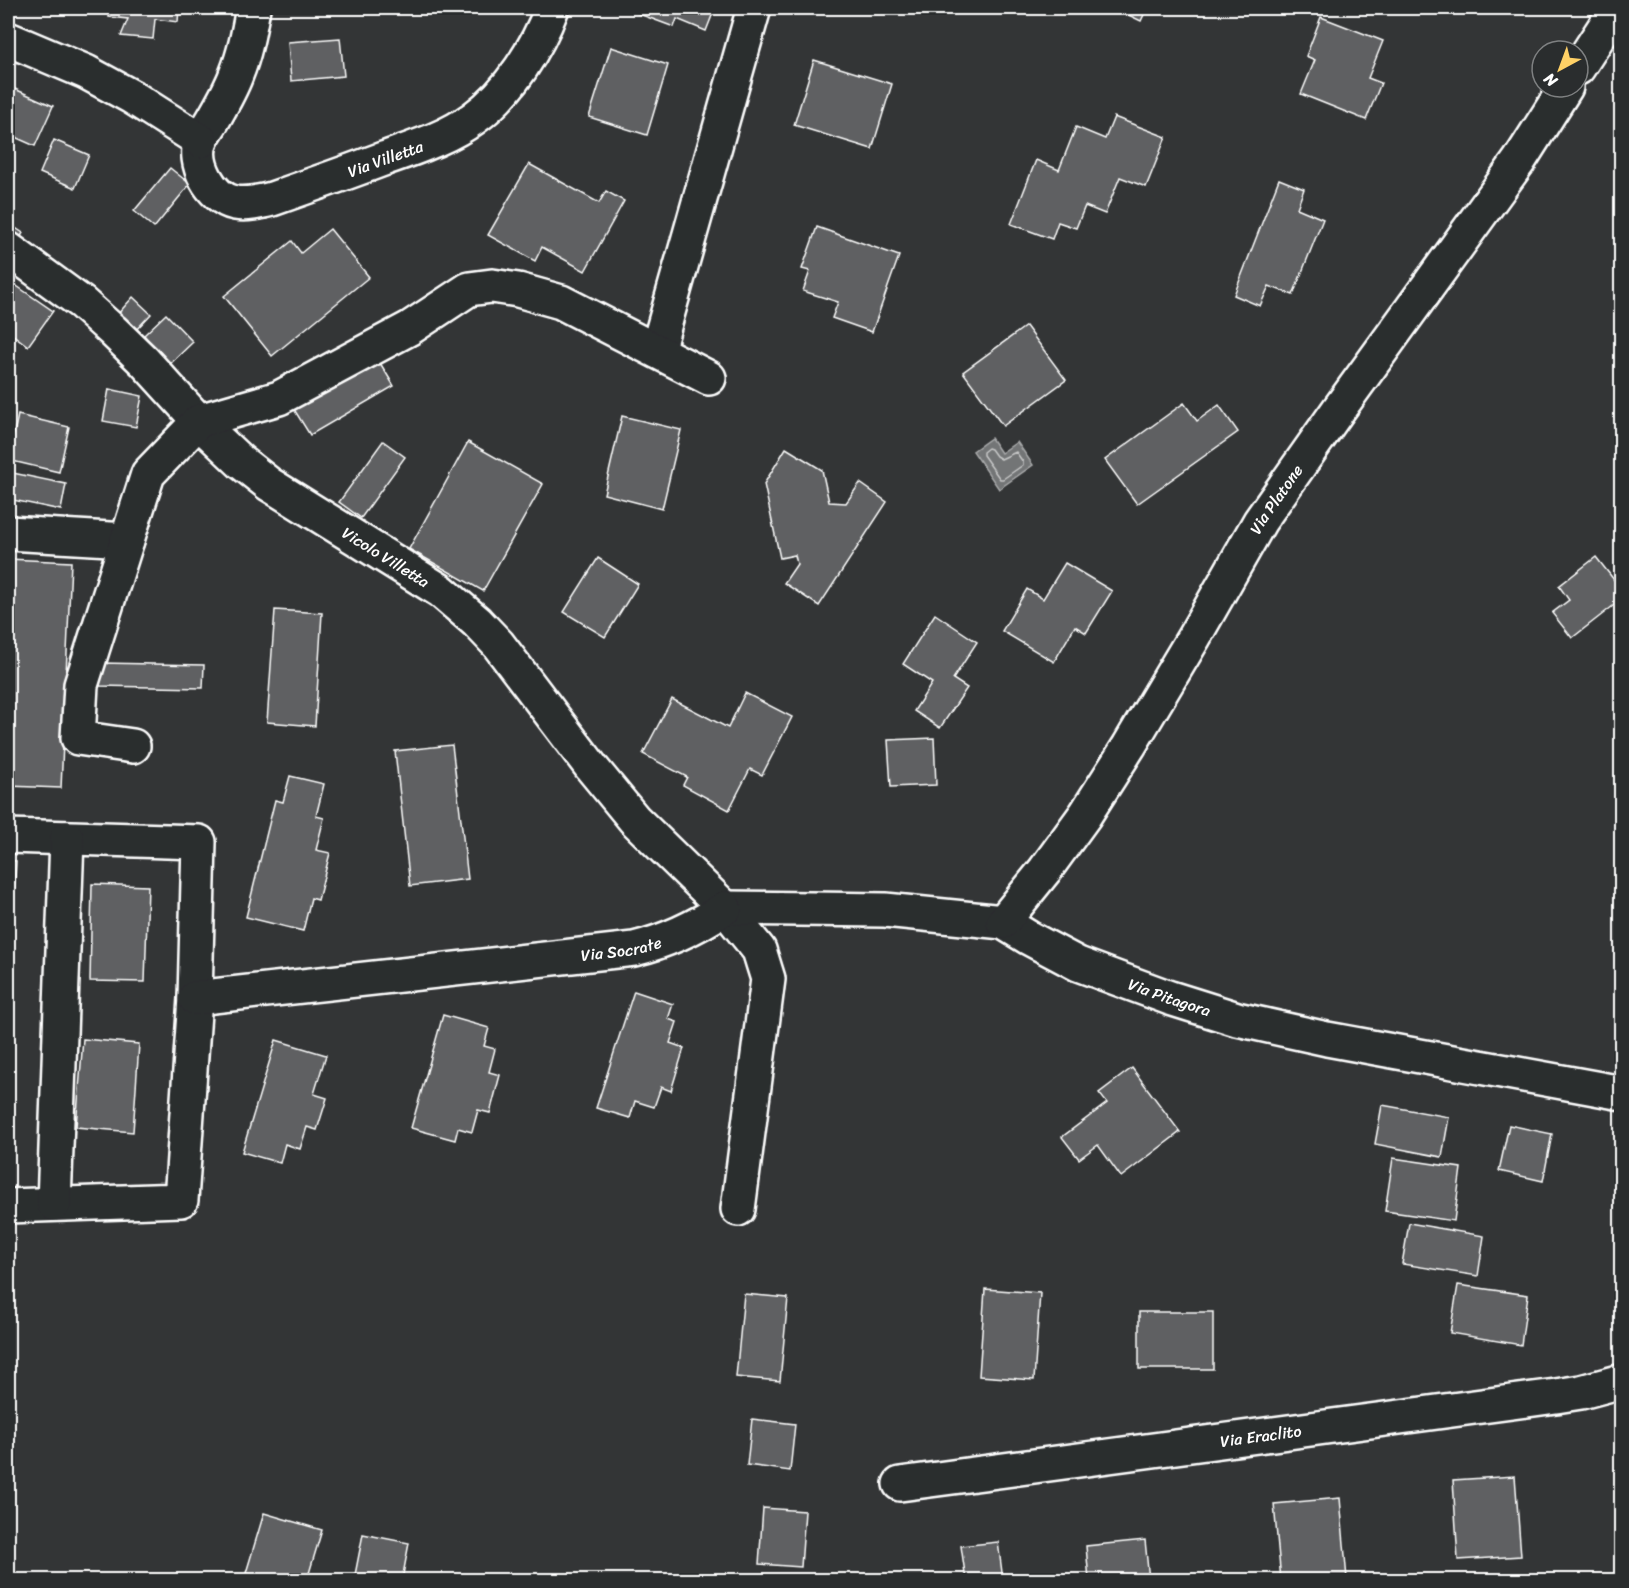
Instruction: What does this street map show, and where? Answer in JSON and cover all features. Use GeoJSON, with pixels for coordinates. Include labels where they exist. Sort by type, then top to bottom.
{"type":"FeatureCollection","features":[{"type":"Feature","properties":{"kind":"street"},"geometry":{"type":"LineString","coordinates":[[8,39],[86,72],[132,97],[201,141],[236,74],[248,37],[253,8]]}},
{"type":"Feature","properties":{"kind":"street","name":"Via Villetta"},"geometry":{"type":"LineString","coordinates":[[201,141],[200,164],[210,185],[224,198],[239,203],[255,203],[272,199],[426,144],[461,127],[488,107],[504,90],[531,53],[552,8]]}},
{"type":"Feature","properties":{"kind":"street"},"geometry":{"type":"LineString","coordinates":[[657,351],[754,8]]}},
{"type":"Feature","properties":{"kind":"street"},"geometry":{"type":"LineString","coordinates":[[1590,50],[1617,8]]}},
{"type":"Feature","properties":{"kind":"street","name":"Via Platone"},"geometry":{"type":"LineString","coordinates":[[1003,922],[1085,815],[1123,756],[1260,521],[1519,161],[1558,99]]}},
{"type":"Feature","properties":{"kind":"street","name":"Vicolo Villetta"},"geometry":{"type":"LineString","coordinates":[[8,249],[74,297],[112,330],[241,462],[269,484],[425,581],[466,611],[498,644],[592,768],[634,819],[724,908]]}},
{"type":"Feature","properties":{"kind":"street"},"geometry":{"type":"LineString","coordinates":[[133,746],[78,738],[81,685],[148,474],[199,421],[279,398],[410,328],[469,289],[492,286],[518,290],[561,302],[709,378]]}},
{"type":"Feature","properties":{"kind":"street"},"geometry":{"type":"LineString","coordinates":[[8,533],[127,540]]}},
{"type":"Feature","properties":{"kind":"street"},"geometry":{"type":"LineString","coordinates":[[8,836],[199,842],[195,998],[180,1200],[8,1206]]}},
{"type":"Feature","properties":{"kind":"street"},"geometry":{"type":"LineString","coordinates":[[54,1204],[67,838]]}},
{"type":"Feature","properties":{"kind":"street"},"geometry":{"type":"LineString","coordinates":[[724,908],[759,950],[768,979],[738,1209]]}},
{"type":"Feature","properties":{"kind":"street","name":"Via Pitagora"},"geometry":{"type":"LineString","coordinates":[[724,908],[885,910],[1003,922],[1078,964],[1170,998],[1237,1019],[1327,1039],[1622,1093]]}},
{"type":"Feature","properties":{"kind":"street","name":"Via Socrate"},"geometry":{"type":"LineString","coordinates":[[195,998],[634,949],[675,936],[701,924],[724,908]]}},
{"type":"Feature","properties":{"kind":"street","name":"Via Eraclito"},"geometry":{"type":"LineString","coordinates":[[900,1484],[1556,1396],[1622,1381]]}},
{"type":"Feature","properties":{"kind":"water"},"geometry":{"type":"Polygon","coordinates":[[[991,438],[1001,453],[1017,442],[1033,465],[999,489],[973,451],[991,438]]]}},
{"type":"Feature","properties":{"kind":"building"},"geometry":{"type":"Polygon","coordinates":[[[110,8],[179,8],[178,22],[155,19],[153,39],[121,36],[128,19],[109,17],[110,8]]]}},
{"type":"Feature","properties":{"kind":"building"},"geometry":{"type":"Polygon","coordinates":[[[623,8],[715,8],[706,31],[677,19],[674,27],[623,8]]]}},
{"type":"Feature","properties":{"kind":"building"},"geometry":{"type":"Polygon","coordinates":[[[1114,8],[1147,8],[1141,21],[1114,8]]]}},
{"type":"Feature","properties":{"kind":"building"},"geometry":{"type":"Polygon","coordinates":[[[1321,17],[1383,41],[1368,78],[1381,83],[1366,120],[1301,94],[1315,60],[1306,56],[1321,17]]]}},
{"type":"Feature","properties":{"kind":"building"},"geometry":{"type":"Polygon","coordinates":[[[340,38],[344,76],[291,81],[288,42],[340,38]]]}},
{"type":"Feature","properties":{"kind":"building"},"geometry":{"type":"Polygon","coordinates":[[[611,47],[668,65],[647,135],[589,117],[611,47]]]}},
{"type":"Feature","properties":{"kind":"building"},"geometry":{"type":"Polygon","coordinates":[[[814,60],[892,84],[872,149],[794,125],[814,60]]]}},
{"type":"Feature","properties":{"kind":"building"},"geometry":{"type":"Polygon","coordinates":[[[8,86],[53,106],[35,146],[8,134],[8,86]]]}},
{"type":"Feature","properties":{"kind":"building"},"geometry":{"type":"Polygon","coordinates":[[[1114,117],[1166,137],[1146,187],[1120,177],[1105,214],[1085,206],[1076,228],[1058,222],[1052,239],[1011,224],[1036,160],[1059,170],[1076,127],[1105,139],[1114,117]]]}},
{"type":"Feature","properties":{"kind":"building"},"geometry":{"type":"Polygon","coordinates":[[[54,140],[89,155],[75,188],[40,173],[54,140]]]}},
{"type":"Feature","properties":{"kind":"building"},"geometry":{"type":"Polygon","coordinates":[[[529,164],[599,203],[606,191],[624,201],[585,271],[542,247],[535,261],[488,235],[529,164]]]}},
{"type":"Feature","properties":{"kind":"building"},"geometry":{"type":"Polygon","coordinates":[[[170,168],[190,184],[154,228],[134,211],[170,168]]]}},
{"type":"Feature","properties":{"kind":"building"},"geometry":{"type":"Polygon","coordinates":[[[1279,179],[1304,189],[1297,208],[1323,219],[1293,295],[1269,286],[1260,306],[1234,295],[1279,179]]]}},
{"type":"Feature","properties":{"kind":"building"},"geometry":{"type":"Polygon","coordinates":[[[8,223],[23,233],[16,245],[8,240],[8,223]]]}},
{"type":"Feature","properties":{"kind":"building"},"geometry":{"type":"Polygon","coordinates":[[[817,227],[899,256],[872,332],[832,318],[838,302],[803,291],[810,271],[802,269],[817,227]]]}},
{"type":"Feature","properties":{"kind":"building"},"geometry":{"type":"Polygon","coordinates":[[[330,229],[369,277],[272,356],[224,296],[292,241],[301,253],[330,229]]]}},
{"type":"Feature","properties":{"kind":"building"},"geometry":{"type":"Polygon","coordinates":[[[8,280],[53,311],[28,346],[8,331],[8,280]]]}},
{"type":"Feature","properties":{"kind":"building"},"geometry":{"type":"Polygon","coordinates":[[[133,297],[151,314],[134,332],[116,316],[133,297]]]}},
{"type":"Feature","properties":{"kind":"building"},"geometry":{"type":"Polygon","coordinates":[[[166,314],[193,342],[168,366],[144,335],[166,314]]]}},
{"type":"Feature","properties":{"kind":"building"},"geometry":{"type":"Polygon","coordinates":[[[1026,326],[1066,380],[1003,426],[963,372],[1026,326]]]}},
{"type":"Feature","properties":{"kind":"building"},"geometry":{"type":"Polygon","coordinates":[[[374,353],[394,386],[310,435],[290,403],[374,353]]]}},
{"type":"Feature","properties":{"kind":"building"},"geometry":{"type":"Polygon","coordinates":[[[109,389],[142,396],[136,427],[103,421],[109,389]]]}},
{"type":"Feature","properties":{"kind":"building"},"geometry":{"type":"Polygon","coordinates":[[[1184,403],[1197,421],[1219,405],[1238,432],[1137,504],[1105,460],[1184,403]]]}},
{"type":"Feature","properties":{"kind":"building"},"geometry":{"type":"Polygon","coordinates":[[[18,415],[69,427],[59,472],[8,460],[18,415]]]}},
{"type":"Feature","properties":{"kind":"building"},"geometry":{"type":"Polygon","coordinates":[[[622,416],[681,430],[662,509],[604,494],[622,416]]]}},
{"type":"Feature","properties":{"kind":"building"},"geometry":{"type":"Polygon","coordinates":[[[383,441],[405,457],[361,518],[339,502],[383,441]]]}},
{"type":"Feature","properties":{"kind":"building"},"geometry":{"type":"Polygon","coordinates":[[[468,442],[543,484],[483,591],[409,549],[468,442]]]}},
{"type":"Feature","properties":{"kind":"building"},"geometry":{"type":"Polygon","coordinates":[[[786,448],[822,470],[829,502],[846,503],[860,483],[887,502],[819,606],[784,583],[797,564],[795,555],[780,558],[764,484],[786,448]]]}},
{"type":"Feature","properties":{"kind":"building"},"geometry":{"type":"Polygon","coordinates":[[[8,472],[66,484],[61,510],[8,499],[8,472]]]}},
{"type":"Feature","properties":{"kind":"building"},"geometry":{"type":"Polygon","coordinates":[[[1596,557],[1622,590],[1622,599],[1572,638],[1552,613],[1569,600],[1559,586],[1596,557]]]}},
{"type":"Feature","properties":{"kind":"building"},"geometry":{"type":"Polygon","coordinates":[[[598,558],[638,584],[605,637],[564,612],[598,558]]]}},
{"type":"Feature","properties":{"kind":"building"},"geometry":{"type":"Polygon","coordinates":[[[8,559],[71,562],[61,788],[8,786],[8,559]]]}},
{"type":"Feature","properties":{"kind":"building"},"geometry":{"type":"Polygon","coordinates":[[[1065,563],[1112,591],[1086,633],[1075,626],[1054,662],[1002,631],[1027,589],[1043,599],[1065,563]]]}},
{"type":"Feature","properties":{"kind":"building"},"geometry":{"type":"Polygon","coordinates":[[[275,610],[322,613],[315,726],[267,722],[275,610]]]}},
{"type":"Feature","properties":{"kind":"building"},"geometry":{"type":"Polygon","coordinates":[[[935,614],[977,642],[953,679],[967,688],[940,728],[914,711],[932,683],[903,664],[935,614]]]}},
{"type":"Feature","properties":{"kind":"building"},"geometry":{"type":"Polygon","coordinates":[[[101,663],[204,665],[203,688],[100,686],[101,663]]]}},
{"type":"Feature","properties":{"kind":"building"},"geometry":{"type":"Polygon","coordinates":[[[745,693],[792,717],[762,775],[750,769],[729,810],[683,785],[687,777],[643,754],[672,699],[728,728],[745,693]]]}},
{"type":"Feature","properties":{"kind":"building"},"geometry":{"type":"Polygon","coordinates":[[[934,738],[936,785],[891,787],[888,740],[934,738]]]}},
{"type":"Feature","properties":{"kind":"building"},"geometry":{"type":"Polygon","coordinates":[[[452,745],[468,879],[410,886],[395,751],[452,745]]]}},
{"type":"Feature","properties":{"kind":"building"},"geometry":{"type":"Polygon","coordinates":[[[290,776],[324,784],[316,816],[324,818],[316,850],[330,853],[318,900],[311,898],[303,931],[246,917],[275,800],[283,802],[290,776]]]}},
{"type":"Feature","properties":{"kind":"building"},"geometry":{"type":"Polygon","coordinates":[[[8,860],[16,861],[11,949],[8,949],[8,860]]]}},
{"type":"Feature","properties":{"kind":"building"},"geometry":{"type":"Polygon","coordinates":[[[92,884],[148,886],[145,982],[90,981],[92,884]]]}},
{"type":"Feature","properties":{"kind":"building"},"geometry":{"type":"Polygon","coordinates":[[[8,974],[13,974],[8,1053],[8,974]]]}},
{"type":"Feature","properties":{"kind":"building"},"geometry":{"type":"Polygon","coordinates":[[[634,991],[673,1004],[668,1019],[677,1022],[670,1043],[684,1048],[671,1091],[661,1087],[654,1107],[635,1101],[630,1118],[596,1108],[634,991]]]}},
{"type":"Feature","properties":{"kind":"building"},"geometry":{"type":"Polygon","coordinates":[[[443,1015],[489,1028],[484,1046],[495,1049],[489,1072],[500,1075],[490,1113],[478,1110],[472,1132],[458,1128],[455,1140],[411,1128],[443,1015]]]}},
{"type":"Feature","properties":{"kind":"building"},"geometry":{"type":"Polygon","coordinates":[[[83,1039],[139,1044],[133,1132],[76,1127],[83,1039]]]}},
{"type":"Feature","properties":{"kind":"building"},"geometry":{"type":"Polygon","coordinates":[[[276,1040],[326,1055],[314,1094],[327,1098],[317,1130],[307,1127],[300,1149],[285,1144],[280,1163],[242,1152],[276,1040]]]}},
{"type":"Feature","properties":{"kind":"building"},"geometry":{"type":"Polygon","coordinates":[[[1132,1068],[1180,1132],[1121,1177],[1098,1145],[1079,1159],[1062,1137],[1107,1103],[1099,1093],[1132,1068]]]}},
{"type":"Feature","properties":{"kind":"building"},"geometry":{"type":"Polygon","coordinates":[[[1382,1105],[1449,1117],[1442,1157],[1375,1144],[1382,1105]]]}},
{"type":"Feature","properties":{"kind":"building"},"geometry":{"type":"Polygon","coordinates":[[[1509,1125],[1552,1134],[1543,1181],[1499,1171],[1509,1125]]]}},
{"type":"Feature","properties":{"kind":"building"},"geometry":{"type":"Polygon","coordinates":[[[1393,1158],[1461,1168],[1454,1221],[1385,1211],[1393,1158]]]}},
{"type":"Feature","properties":{"kind":"building"},"geometry":{"type":"Polygon","coordinates":[[[1409,1223],[1484,1236],[1478,1276],[1402,1264],[1409,1223]]]}},
{"type":"Feature","properties":{"kind":"building"},"geometry":{"type":"Polygon","coordinates":[[[1458,1285],[1528,1295],[1521,1345],[1450,1333],[1458,1285]]]}},
{"type":"Feature","properties":{"kind":"building"},"geometry":{"type":"Polygon","coordinates":[[[985,1289],[1040,1293],[1034,1380],[979,1376],[985,1289]]]}},
{"type":"Feature","properties":{"kind":"building"},"geometry":{"type":"Polygon","coordinates":[[[744,1294],[788,1298],[780,1381],[736,1377],[744,1294]]]}},
{"type":"Feature","properties":{"kind":"building"},"geometry":{"type":"Polygon","coordinates":[[[1139,1312],[1213,1312],[1213,1369],[1139,1369],[1139,1312]]]}},
{"type":"Feature","properties":{"kind":"building"},"geometry":{"type":"Polygon","coordinates":[[[752,1419],[795,1424],[790,1471],[747,1465],[752,1419]]]}},
{"type":"Feature","properties":{"kind":"building"},"geometry":{"type":"Polygon","coordinates":[[[1515,1476],[1521,1556],[1458,1560],[1453,1480],[1515,1476]]]}},
{"type":"Feature","properties":{"kind":"building"},"geometry":{"type":"Polygon","coordinates":[[[1340,1498],[1347,1579],[1281,1580],[1274,1504],[1340,1498]]]}},
{"type":"Feature","properties":{"kind":"building"},"geometry":{"type":"Polygon","coordinates":[[[763,1508],[805,1511],[801,1567],[759,1564],[763,1508]]]}},
{"type":"Feature","properties":{"kind":"building"},"geometry":{"type":"Polygon","coordinates":[[[264,1513],[322,1530],[307,1580],[256,1580],[257,1576],[246,1573],[264,1513]]]}},
{"type":"Feature","properties":{"kind":"building"},"geometry":{"type":"Polygon","coordinates":[[[363,1534],[409,1543],[402,1580],[354,1580],[363,1534]]]}},
{"type":"Feature","properties":{"kind":"building"},"geometry":{"type":"Polygon","coordinates":[[[1145,1540],[1149,1580],[1089,1580],[1086,1546],[1145,1540]]]}},
{"type":"Feature","properties":{"kind":"building"},"geometry":{"type":"Polygon","coordinates":[[[998,1542],[1003,1580],[966,1580],[961,1546],[998,1542]]]}}]}
